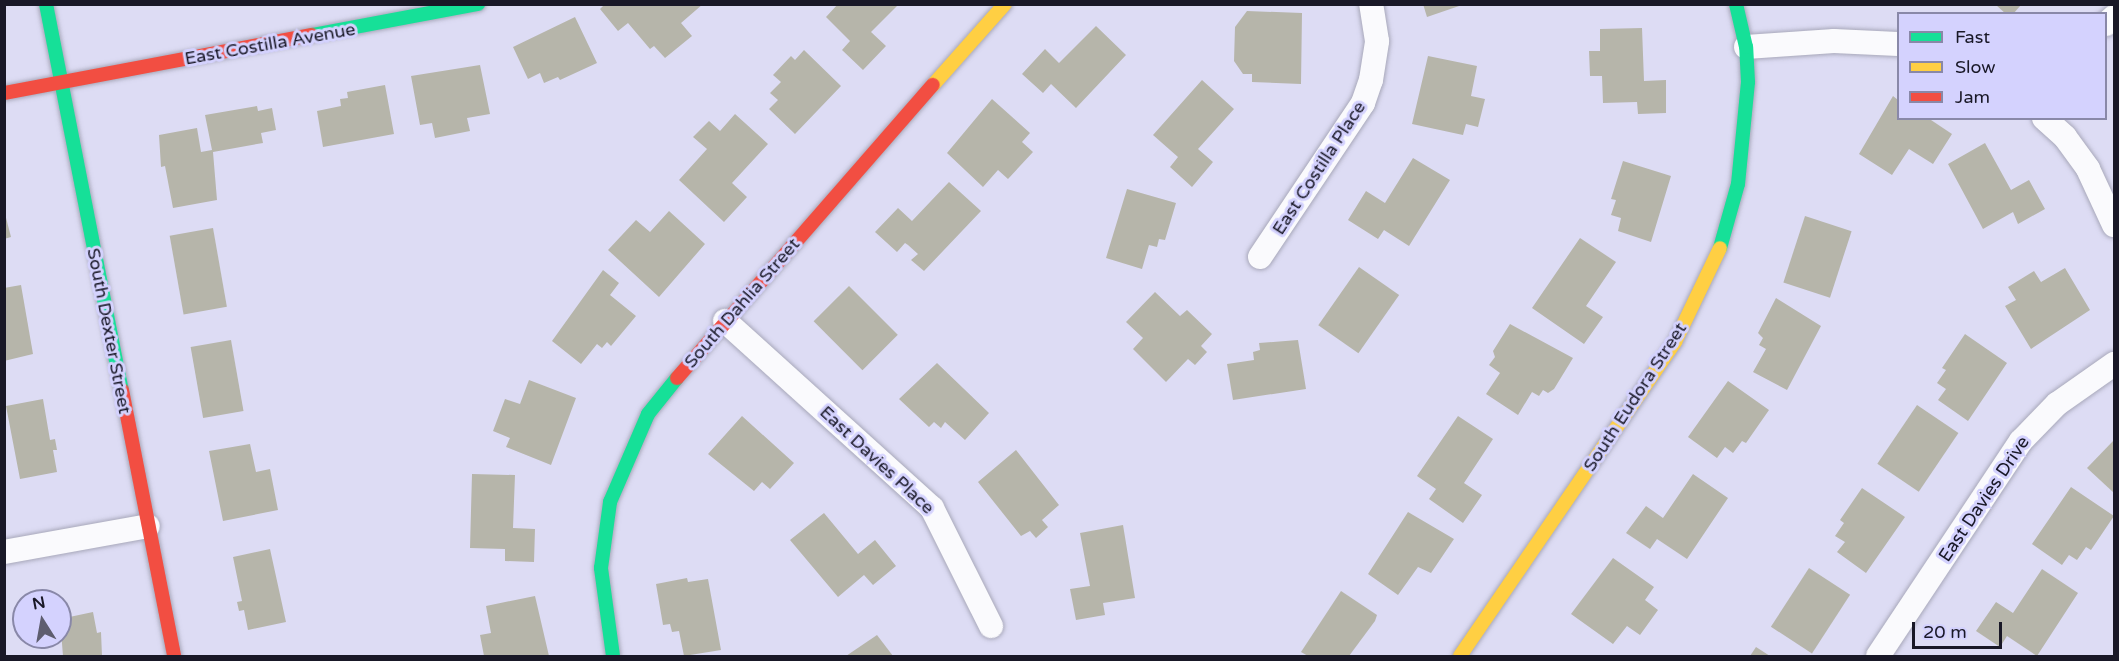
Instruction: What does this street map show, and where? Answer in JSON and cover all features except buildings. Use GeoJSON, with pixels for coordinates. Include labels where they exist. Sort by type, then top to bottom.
{"type":"FeatureCollection","features":[{"type":"Feature","properties":{"kind":"street","name":"South Dexter Street"},"geometry":{"type":"LineString","coordinates":[[46,4],[174,657]]}},
{"type":"Feature","properties":{"kind":"street","name":"East Costilla Avenue"},"geometry":{"type":"LineString","coordinates":[[4,93],[478,4]]}},
{"type":"Feature","properties":{"kind":"street","name":"South Dahlia Street"},"geometry":{"type":"LineString","coordinates":[[613,657],[601,568],[610,502],[648,414],[724,321],[1005,4]]}},
{"type":"Feature","properties":{"kind":"street","name":"East Costilla Place"},"geometry":{"type":"LineString","coordinates":[[1260,257],[1363,103],[1371,80],[1377,41],[1371,4]]}},
{"type":"Feature","properties":{"kind":"street","name":"South Eudora Street"},"geometry":{"type":"LineString","coordinates":[[1460,657],[1675,342],[1717,259],[1738,184],[1748,82],[1746,47],[1736,4]]}},
{"type":"Feature","properties":{"kind":"street"},"geometry":{"type":"LineString","coordinates":[[1746,47],[1834,41],[1897,44]]}},
{"type":"Feature","properties":{"kind":"street"},"geometry":{"type":"LineString","coordinates":[[2046,120],[2065,137],[2088,169],[2115,225]]}},
{"type":"Feature","properties":{"kind":"street","name":"East Davies Place"},"geometry":{"type":"LineString","coordinates":[[724,321],[932,507],[991,626]]}},
{"type":"Feature","properties":{"kind":"street","name":"East Davies Drive"},"geometry":{"type":"LineString","coordinates":[[1878,657],[2021,441],[2057,404],[2094,374],[2115,364]]}},
{"type":"Feature","properties":{"kind":"street"},"geometry":{"type":"LineString","coordinates":[[4,552],[148,526]]}},
{"type":"Feature","properties":{"kind":"traffic: fast"},"geometry":{"type":"LineString","coordinates":[[46,4],[122,390]]}},
{"type":"Feature","properties":{"kind":"traffic: fast"},"geometry":{"type":"LineString","coordinates":[[312,35],[478,4]]}},
{"type":"Feature","properties":{"kind":"traffic: fast"},"geometry":{"type":"LineString","coordinates":[[1720,248],[1738,184],[1748,82],[1746,47],[1736,4]]}},
{"type":"Feature","properties":{"kind":"traffic: fast"},"geometry":{"type":"LineString","coordinates":[[613,656],[601,568],[610,502],[648,414],[677,378]]}},
{"type":"Feature","properties":{"kind":"traffic: slow"},"geometry":{"type":"LineString","coordinates":[[933,85],[1005,4]]}},
{"type":"Feature","properties":{"kind":"traffic: slow"},"geometry":{"type":"LineString","coordinates":[[1460,656],[1675,342],[1720,248]]}},
{"type":"Feature","properties":{"kind":"traffic: jam"},"geometry":{"type":"LineString","coordinates":[[4,93],[312,35]]}},
{"type":"Feature","properties":{"kind":"traffic: jam"},"geometry":{"type":"LineString","coordinates":[[677,378],[933,85]]}},
{"type":"Feature","properties":{"kind":"traffic: jam"},"geometry":{"type":"LineString","coordinates":[[122,390],[174,656]]}}]}
